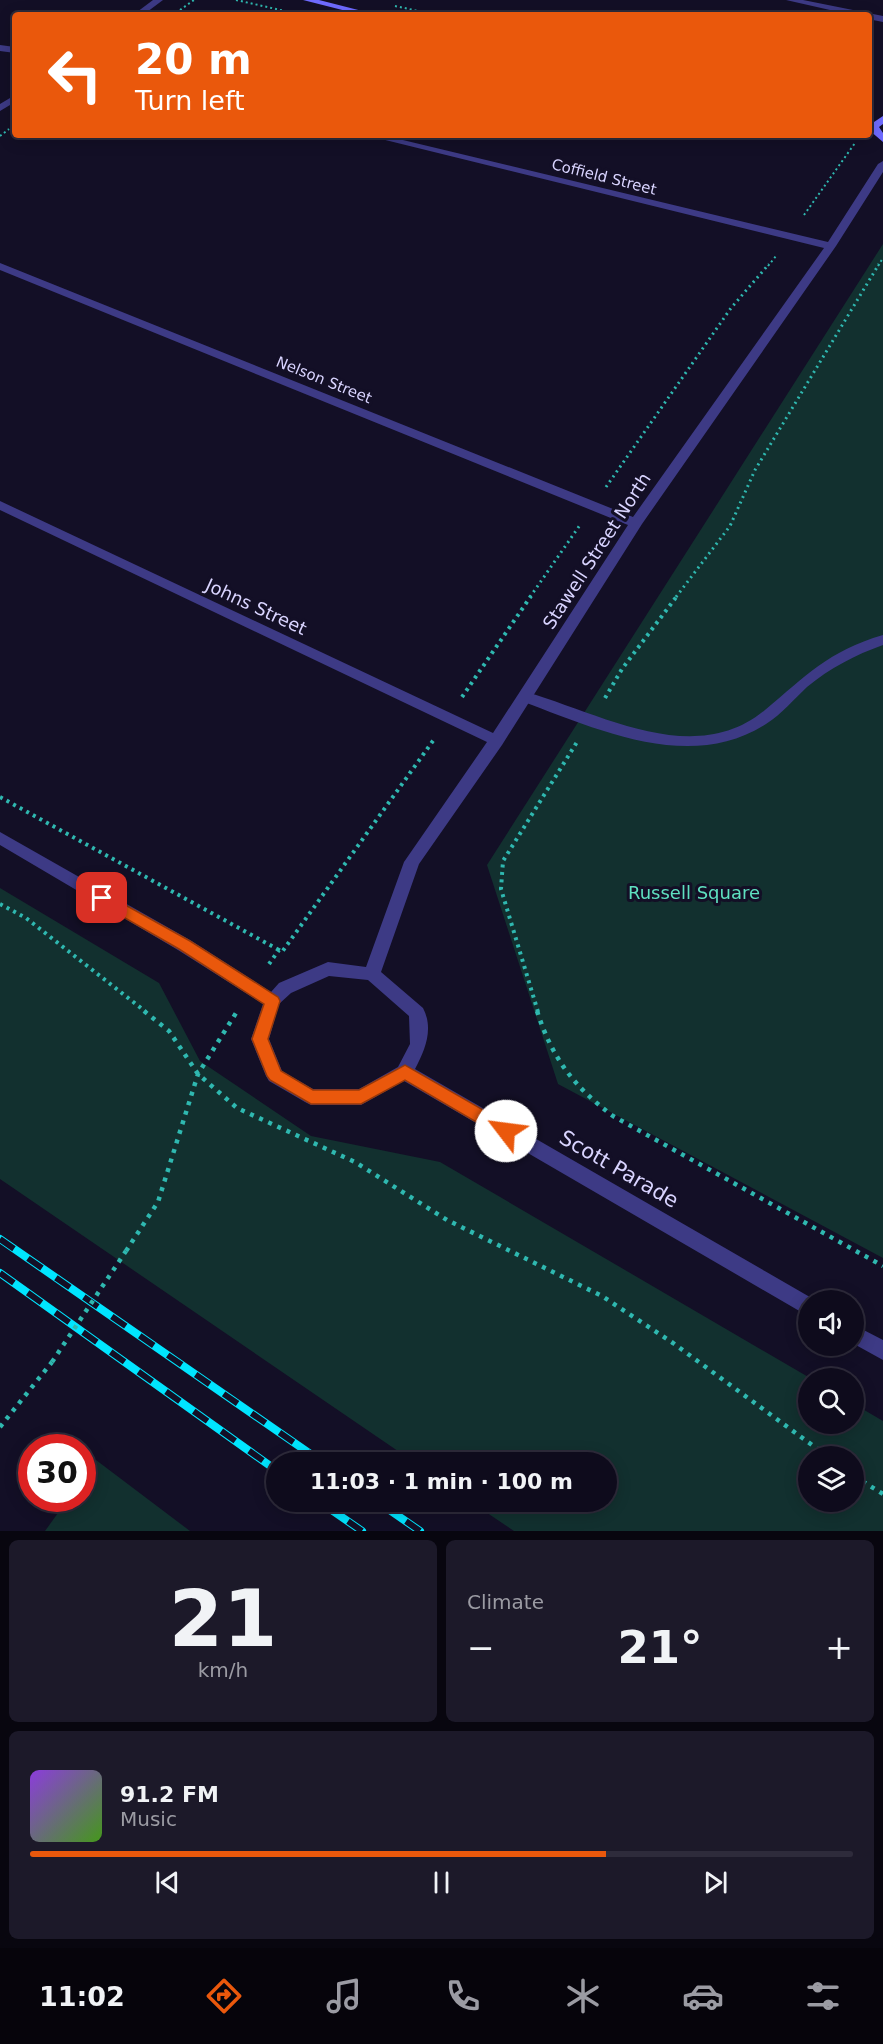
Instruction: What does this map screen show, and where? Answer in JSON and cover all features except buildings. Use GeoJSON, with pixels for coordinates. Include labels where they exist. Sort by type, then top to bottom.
{"type":"FeatureCollection","features":[{"type":"Feature","properties":{"kind":"street"},"geometry":{"type":"LineString","coordinates":[[141,12],[159,0]]}},
{"type":"Feature","properties":{"kind":"street"},"geometry":{"type":"LineString","coordinates":[[307,0],[361,12]]}},
{"type":"Feature","properties":{"kind":"street"},"geometry":{"type":"LineString","coordinates":[[790,0],[852,12]]}},
{"type":"Feature","properties":{"kind":"street"},"geometry":{"type":"LineString","coordinates":[[872,127],[877,135],[883,139]]}},
{"type":"Feature","properties":{"kind":"street","name":"Coffield Street"},"geometry":{"type":"LineString","coordinates":[[382,138],[790,238],[831,246]]}},
{"type":"Feature","properties":{"kind":"street","name":"Stawell Street North"},"geometry":{"type":"LineString","coordinates":[[372,974],[412,862],[497,741],[636,523],[831,246],[883,164]]}},
{"type":"Feature","properties":{"kind":"street","name":"Nelson Street"},"geometry":{"type":"LineString","coordinates":[[0,266],[636,523]]}},
{"type":"Feature","properties":{"kind":"street","name":"Johns Street"},"geometry":{"type":"LineString","coordinates":[[0,505],[497,741]]}},
{"type":"Feature","properties":{"kind":"street"},"geometry":{"type":"LineString","coordinates":[[526,697],[621,730],[679,742],[729,736],[761,721],[805,681],[846,653],[883,640]]}},
{"type":"Feature","properties":{"kind":"street"},"geometry":{"type":"LineString","coordinates":[[0,838],[184,945],[272,1001]]}},
{"type":"Feature","properties":{"kind":"street"},"geometry":{"type":"LineString","coordinates":[[328,969],[372,974],[417,1013],[419,1046],[405,1072],[361,1097],[311,1097],[275,1076],[260,1039],[272,1001],[285,988],[328,969]]}},
{"type":"Feature","properties":{"kind":"street","name":"Scott Parade"},"geometry":{"type":"LineString","coordinates":[[405,1072],[798,1301]]}},
{"type":"Feature","properties":{"kind":"street"},"geometry":{"type":"LineString","coordinates":[[864,1340],[883,1351]]}},
{"type":"Feature","properties":{"kind":"path"},"geometry":{"type":"LineString","coordinates":[[177,12],[194,0]]}},
{"type":"Feature","properties":{"kind":"path"},"geometry":{"type":"LineString","coordinates":[[236,0],[292,12]]}},
{"type":"Feature","properties":{"kind":"path"},"geometry":{"type":"LineString","coordinates":[[391,5],[423,12]]}},
{"type":"Feature","properties":{"kind":"path"},"geometry":{"type":"LineString","coordinates":[[0,797],[282,952],[448,718],[731,308],[790,238],[855,144]]}},
{"type":"Feature","properties":{"kind":"path"},"geometry":{"type":"LineString","coordinates":[[883,258],[755,470],[730,525],[622,669],[503,861],[501,889],[539,1016],[563,1070],[591,1100],[613,1116],[883,1266]]}},
{"type":"Feature","properties":{"kind":"path"},"geometry":{"type":"LineString","coordinates":[[0,904],[26,918],[169,1031],[198,1074],[237,1108],[355,1162],[447,1220],[602,1296],[673,1343],[813,1446]]}},
{"type":"Feature","properties":{"kind":"path"},"geometry":{"type":"LineString","coordinates":[[0,1427],[52,1362],[158,1202],[198,1074],[251,989],[279,950]]}},
{"type":"Feature","properties":{"kind":"path"},"geometry":{"type":"LineString","coordinates":[[864,1482],[883,1494]]}},
{"type":"Feature","properties":{"kind":"green space","name":"Russell Square"},"geometry":{"type":"Polygon","coordinates":[[[883,244],[883,1258],[558,1084],[487,865],[883,244]]]}},
{"type":"Feature","properties":{"kind":"green space"},"geometry":{"type":"Polygon","coordinates":[[[0,888],[159,983],[200,1061],[311,1136],[440,1162],[798,1371],[798,1434],[864,1434],[864,1410],[883,1421],[883,1531],[514,1531],[486,1512],[617,1512],[617,1452],[399,1452],[0,1179],[0,888]]]}},
{"type":"Feature","properties":{"kind":"green space"},"geometry":{"type":"Polygon","coordinates":[[[96,1460],[190,1531],[45,1531],[59,1512],[96,1512],[96,1460]]]}},
{"type":"Feature","properties":{"kind":"railway"},"geometry":{"type":"LineString","coordinates":[[0,1239],[308,1452]]}},
{"type":"Feature","properties":{"kind":"railway"},"geometry":{"type":"LineString","coordinates":[[0,1273],[266,1463]]}},
{"type":"Feature","properties":{"kind":"railway"},"geometry":{"type":"LineString","coordinates":[[334,1512],[362,1531]]}},
{"type":"Feature","properties":{"kind":"railway"},"geometry":{"type":"LineString","coordinates":[[392,1512],[420,1531]]}},
{"type":"Feature","properties":{"kind":"route"},"geometry":{"type":"LineString","coordinates":[[102,898],[184,945],[272,1001],[260,1039],[275,1076],[311,1097],[361,1097],[405,1072],[506,1131]]}}]}
